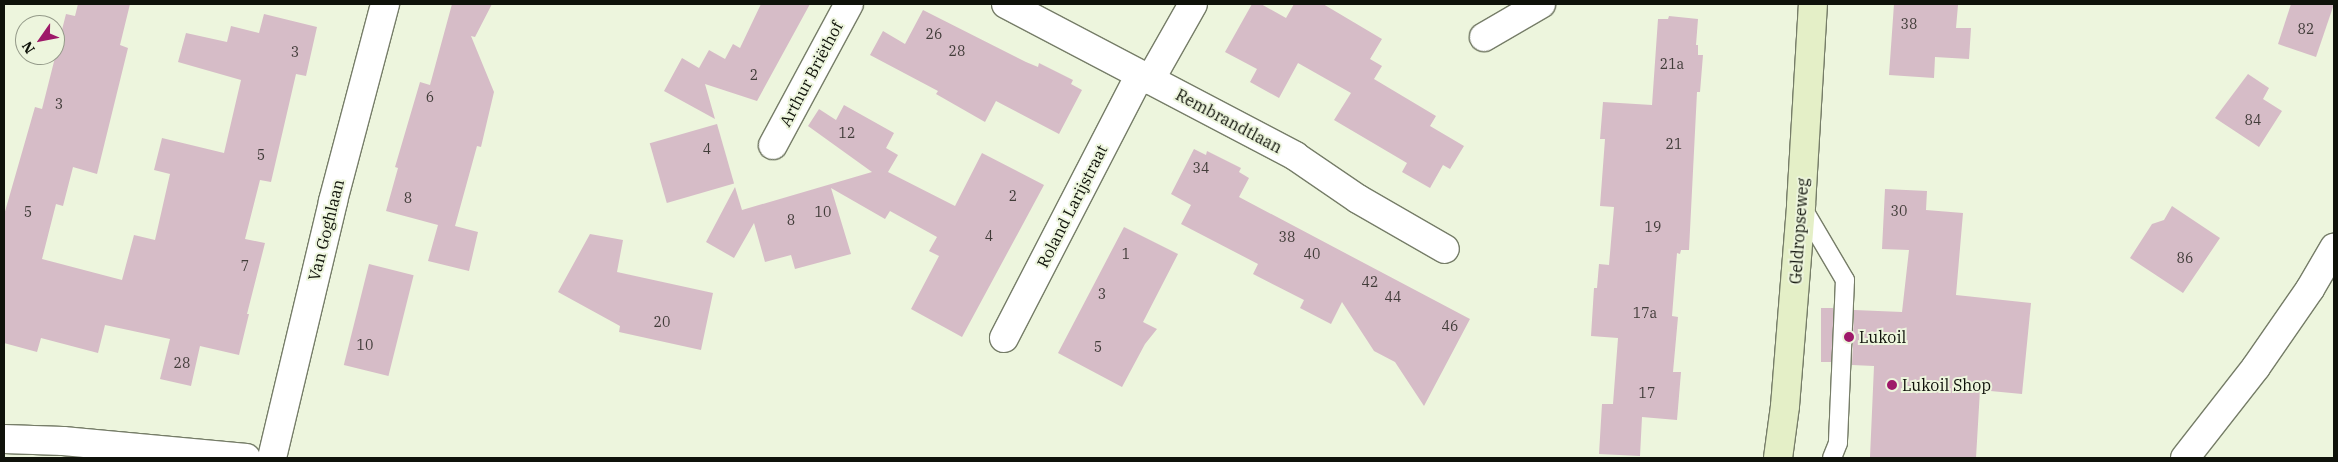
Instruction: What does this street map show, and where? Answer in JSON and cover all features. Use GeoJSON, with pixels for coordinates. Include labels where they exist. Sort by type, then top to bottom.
{"type":"FeatureCollection","features":[{"type":"Feature","properties":{"kind":"street","name":"Van Goghlaan"},"geometry":{"type":"LineString","coordinates":[[272,458],[333,201],[385,4]]}},
{"type":"Feature","properties":{"kind":"street","name":"Arthur Briëthof"},"geometry":{"type":"LineString","coordinates":[[774,145],[849,4]]}},
{"type":"Feature","properties":{"kind":"street","name":"Rembrandtlaan"},"geometry":{"type":"LineString","coordinates":[[1006,4],[1295,156],[1358,199],[1445,249]]}},
{"type":"Feature","properties":{"kind":"street","name":"Roland Larijstraat"},"geometry":{"type":"LineString","coordinates":[[1004,338],[1145,77],[1193,4]]}},
{"type":"Feature","properties":{"kind":"street"},"geometry":{"type":"LineString","coordinates":[[1484,37],[1541,4]]}},
{"type":"Feature","properties":{"kind":"street","name":"Geldropseweg"},"geometry":{"type":"LineString","coordinates":[[1778,458],[1785,406],[1801,205],[1813,4]]}},
{"type":"Feature","properties":{"kind":"street"},"geometry":{"type":"LineString","coordinates":[[2185,458],[2256,367],[2310,289],[2334,248]]}},
{"type":"Feature","properties":{"kind":"street"},"geometry":{"type":"LineString","coordinates":[[4,440],[63,441],[246,458]]}},
{"type":"Feature","properties":{"kind":"lane"},"geometry":{"type":"LineString","coordinates":[[1801,205],[1845,280],[1838,443],[1832,458]]}},
{"type":"Feature","properties":{"kind":"building"},"geometry":{"type":"Polygon","coordinates":[[[78,4],[130,4],[120,45],[128,48],[97,174],[73,167],[63,206],[56,204],[42,259],[122,280],[134,235],[155,240],[170,174],[154,170],[162,138],[224,153],[241,80],[178,62],[186,33],[227,42],[231,26],[259,33],[264,14],[317,27],[306,76],[296,74],[271,182],[260,180],[245,239],[265,243],[239,355],[200,346],[191,386],[160,379],[170,339],[105,325],[98,353],[41,338],[37,352],[4,343],[4,215],[35,107],[42,109],[53,65],[65,65],[66,14],[75,16],[78,4]]]}},
{"type":"Feature","properties":{"kind":"building"},"geometry":{"type":"Polygon","coordinates":[[[452,4],[492,4],[475,37],[471,36],[494,92],[481,147],[477,146],[455,226],[478,232],[469,271],[428,261],[438,225],[386,211],[398,168],[395,167],[420,82],[430,85],[452,4]]]}},
{"type":"Feature","properties":{"kind":"building"},"geometry":{"type":"Polygon","coordinates":[[[761,4],[810,4],[757,101],[705,84],[715,119],[664,91],[682,58],[699,68],[709,50],[725,59],[733,44],[740,48],[761,4]]]}},
{"type":"Feature","properties":{"kind":"building"},"geometry":{"type":"Polygon","coordinates":[[[1252,4],[1261,4],[1286,18],[1294,4],[1323,4],[1382,39],[1370,59],[1382,66],[1374,79],[1436,116],[1430,126],[1464,146],[1450,169],[1443,165],[1430,188],[1402,172],[1407,163],[1334,120],[1351,93],[1298,63],[1279,98],[1250,82],[1257,69],[1225,52],[1252,4]]]}},
{"type":"Feature","properties":{"kind":"building"},"geometry":{"type":"Polygon","coordinates":[[[1894,4],[1958,5],[1956,28],[1971,28],[1969,59],[1935,57],[1934,78],[1889,75],[1894,4]]]}},
{"type":"Feature","properties":{"kind":"building"},"geometry":{"type":"Polygon","coordinates":[[[2291,4],[2334,4],[2316,57],[2278,44],[2291,4]]]}},
{"type":"Feature","properties":{"kind":"building"},"geometry":{"type":"Polygon","coordinates":[[[923,10],[1026,62],[1038,67],[1039,63],[1073,80],[1071,84],[1082,90],[1059,134],[996,101],[985,122],[936,94],[938,91],[870,55],[883,31],[905,44],[923,10]]]}},
{"type":"Feature","properties":{"kind":"building"},"geometry":{"type":"Polygon","coordinates":[[[1669,16],[1698,19],[1696,45],[1698,45],[1698,55],[1703,55],[1700,92],[1697,92],[1689,250],[1681,250],[1680,254],[1677,253],[1672,316],[1678,317],[1673,372],[1681,372],[1677,420],[1642,417],[1640,456],[1599,454],[1602,404],[1613,404],[1618,338],[1591,336],[1594,288],[1597,288],[1599,264],[1609,265],[1614,207],[1600,206],[1605,139],[1600,139],[1603,102],[1652,105],[1658,19],[1668,19],[1669,16]]]}},
{"type":"Feature","properties":{"kind":"building"},"geometry":{"type":"Polygon","coordinates":[[[2248,74],[2269,88],[2263,99],[2282,111],[2259,147],[2215,118],[2248,74]]]}},
{"type":"Feature","properties":{"kind":"building"},"geometry":{"type":"Polygon","coordinates":[[[844,105],[894,133],[886,148],[898,155],[888,172],[955,206],[982,153],[1044,185],[962,337],[911,309],[939,256],[929,251],[937,237],[890,211],[885,219],[831,188],[851,254],[795,269],[791,255],[765,262],[754,223],[734,258],[706,242],[735,187],[742,210],[872,172],[808,126],[819,109],[836,120],[844,105]]]}},
{"type":"Feature","properties":{"kind":"building"},"geometry":{"type":"Polygon","coordinates":[[[717,124],[734,184],[667,203],[650,143],[717,124]]]}},
{"type":"Feature","properties":{"kind":"building"},"geometry":{"type":"Polygon","coordinates":[[[1194,149],[1206,155],[1207,151],[1241,168],[1239,172],[1249,178],[1239,197],[1470,319],[1424,406],[1395,362],[1374,351],[1342,302],[1331,324],[1300,308],[1304,300],[1253,274],[1258,264],[1181,224],[1191,205],[1171,194],[1194,149]]]}},
{"type":"Feature","properties":{"kind":"building"},"geometry":{"type":"Polygon","coordinates":[[[1885,189],[1927,191],[1926,210],[1963,213],[1956,295],[2031,303],[2022,394],[1980,390],[1976,458],[1870,457],[1874,366],[1852,365],[1854,310],[1902,312],[1909,250],[1882,249],[1885,189]]]}},
{"type":"Feature","properties":{"kind":"building"},"geometry":{"type":"Polygon","coordinates":[[[2172,206],[2220,238],[2183,293],[2130,258],[2152,224],[2164,220],[2172,206]]]}},
{"type":"Feature","properties":{"kind":"building"},"geometry":{"type":"Polygon","coordinates":[[[1124,227],[1178,254],[1143,322],[1157,329],[1145,344],[1122,387],[1058,353],[1124,227]]]}},
{"type":"Feature","properties":{"kind":"building"},"geometry":{"type":"Polygon","coordinates":[[[590,234],[623,240],[617,272],[713,293],[701,350],[619,332],[620,326],[558,292],[590,234]]]}},
{"type":"Feature","properties":{"kind":"building"},"geometry":{"type":"Polygon","coordinates":[[[369,264],[414,275],[388,376],[344,365],[369,264]]]}},
{"type":"Feature","properties":{"kind":"building"},"geometry":{"type":"Polygon","coordinates":[[[1821,308],[1833,308],[1833,362],[1821,362],[1821,308]]]}},
{"type":"Feature","properties":{"kind":"place","name":"Lukoil"},"geometry":{"type":"Point","coordinates":[1849,337]}},
{"type":"Feature","properties":{"kind":"place","name":"Lukoil Shop"},"geometry":{"type":"Point","coordinates":[1892,385]}}]}
